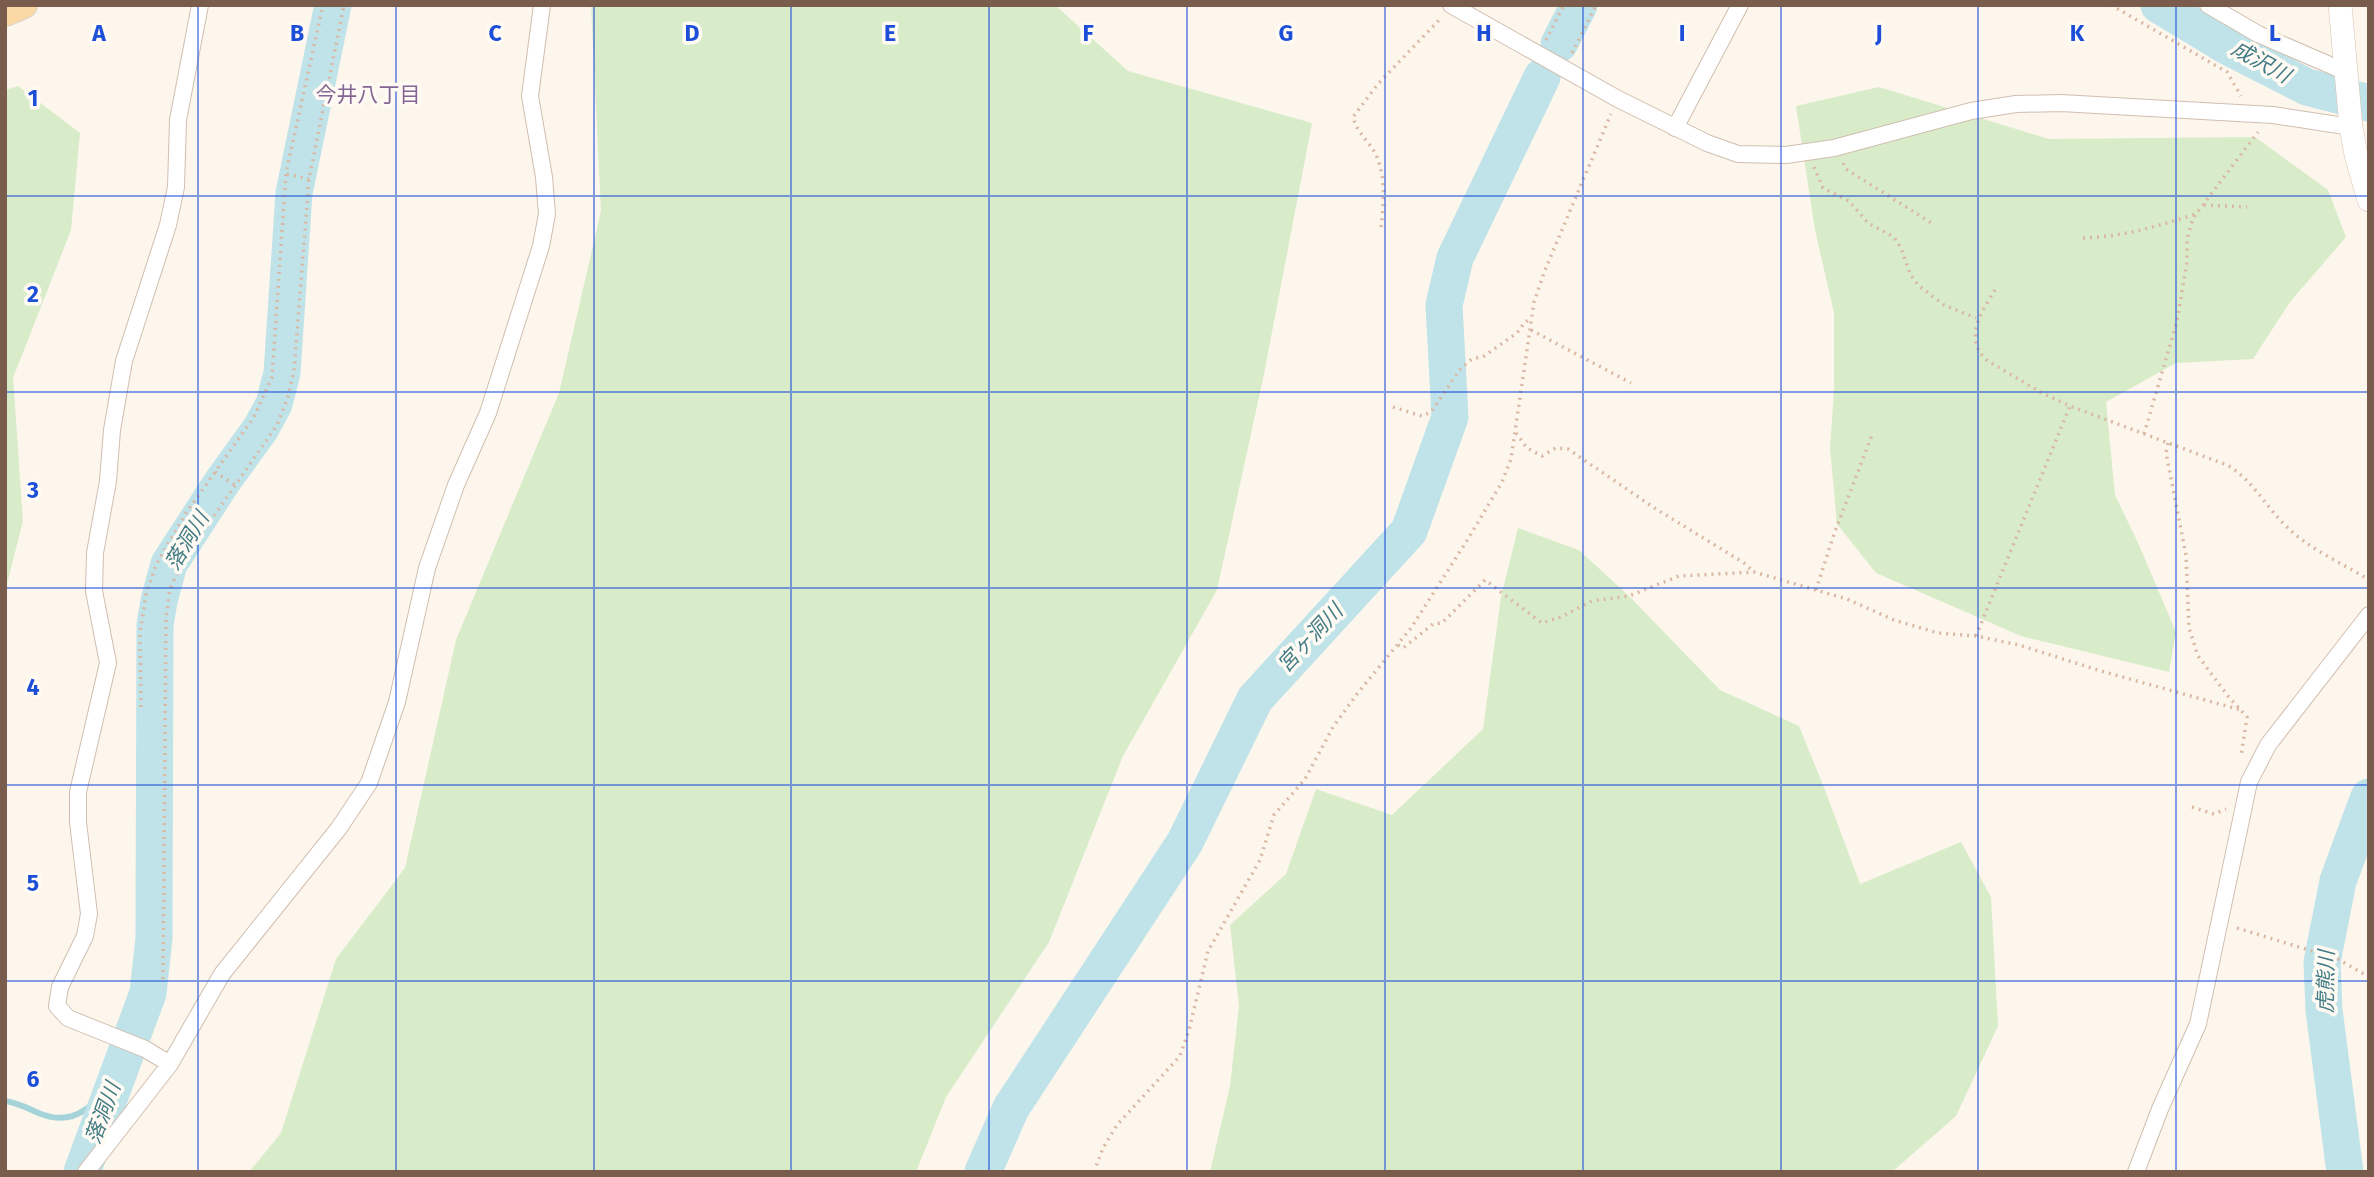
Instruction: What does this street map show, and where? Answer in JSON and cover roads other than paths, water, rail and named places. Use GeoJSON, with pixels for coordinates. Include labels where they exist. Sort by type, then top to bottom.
{"type":"FeatureCollection","features":[{"type":"Feature","properties":{"kind":"main road"},"geometry":{"type":"LineString","coordinates":[[5,13],[24,5]]}},
{"type":"Feature","properties":{"kind":"main road"},"geometry":{"type":"LineString","coordinates":[[2340,5],[2351,127],[2369,200]]}},
{"type":"Feature","properties":{"kind":"street"},"geometry":{"type":"LineString","coordinates":[[170,1064],[145,1049],[68,1018],[57,1006],[60,987],[85,936],[89,914],[78,822],[78,792],[108,663],[94,591],[95,553],[108,481],[112,429],[124,361],[168,225],[176,187],[178,120],[200,5]]}},
{"type":"Feature","properties":{"kind":"street"},"geometry":{"type":"LineString","coordinates":[[86,1172],[170,1064],[222,974],[339,828],[369,783],[397,702],[427,568],[456,485],[488,413],[541,246],[547,214],[544,177],[530,96],[542,5]]}},
{"type":"Feature","properties":{"kind":"street"},"geometry":{"type":"LineString","coordinates":[[1675,128],[1740,5]]}},
{"type":"Feature","properties":{"kind":"street"},"geometry":{"type":"LineString","coordinates":[[2208,5],[2258,34],[2346,72]]}},
{"type":"Feature","properties":{"kind":"street"},"geometry":{"type":"LineString","coordinates":[[1452,6],[1618,99],[1707,143],[1738,154],[1786,155],[1834,148],[1971,111],[2015,104],[2061,103],[2265,115],[2351,127]]}},
{"type":"Feature","properties":{"kind":"street"},"geometry":{"type":"LineString","coordinates":[[2137,1172],[2160,1110],[2198,1024],[2249,782],[2268,745],[2369,615]]}},
{"type":"Feature","properties":{"kind":"waterway","name":"落洞川"},"geometry":{"type":"LineString","coordinates":[[82,1172],[148,993],[154,938],[155,625],[159,601],[169,564],[261,428],[274,404],[282,373],[294,193],[333,5]]}},
{"type":"Feature","properties":{"kind":"waterway","name":"宮ヶ洞川"},"geometry":{"type":"LineString","coordinates":[[1559,44],[1579,5]]}},
{"type":"Feature","properties":{"kind":"waterway","name":"成沢川"},"geometry":{"type":"LineString","coordinates":[[2159,5],[2225,45],[2307,87],[2369,103]]}},
{"type":"Feature","properties":{"kind":"waterway","name":"宮ヶ洞川"},"geometry":{"type":"LineString","coordinates":[[983,1172],[1011,1108],[1185,842],[1255,699],[1409,531],[1450,417],[1444,305],[1455,258],[1542,77]]}},
{"type":"Feature","properties":{"kind":"waterway","name":"虎熊川"},"geometry":{"type":"LineString","coordinates":[[2345,1172],[2324,1010],[2322,962],[2338,881],[2369,797]]}},
{"type":"Feature","properties":{"kind":"waterway"},"geometry":{"type":"LineString","coordinates":[[5,1101],[55,1118],[67,1117],[87,1108],[119,1071]]}},
{"type":"Feature","properties":{"kind":"district","name":"今井八丁目"},"geometry":{"type":"Point","coordinates":[368,95]}}]}
